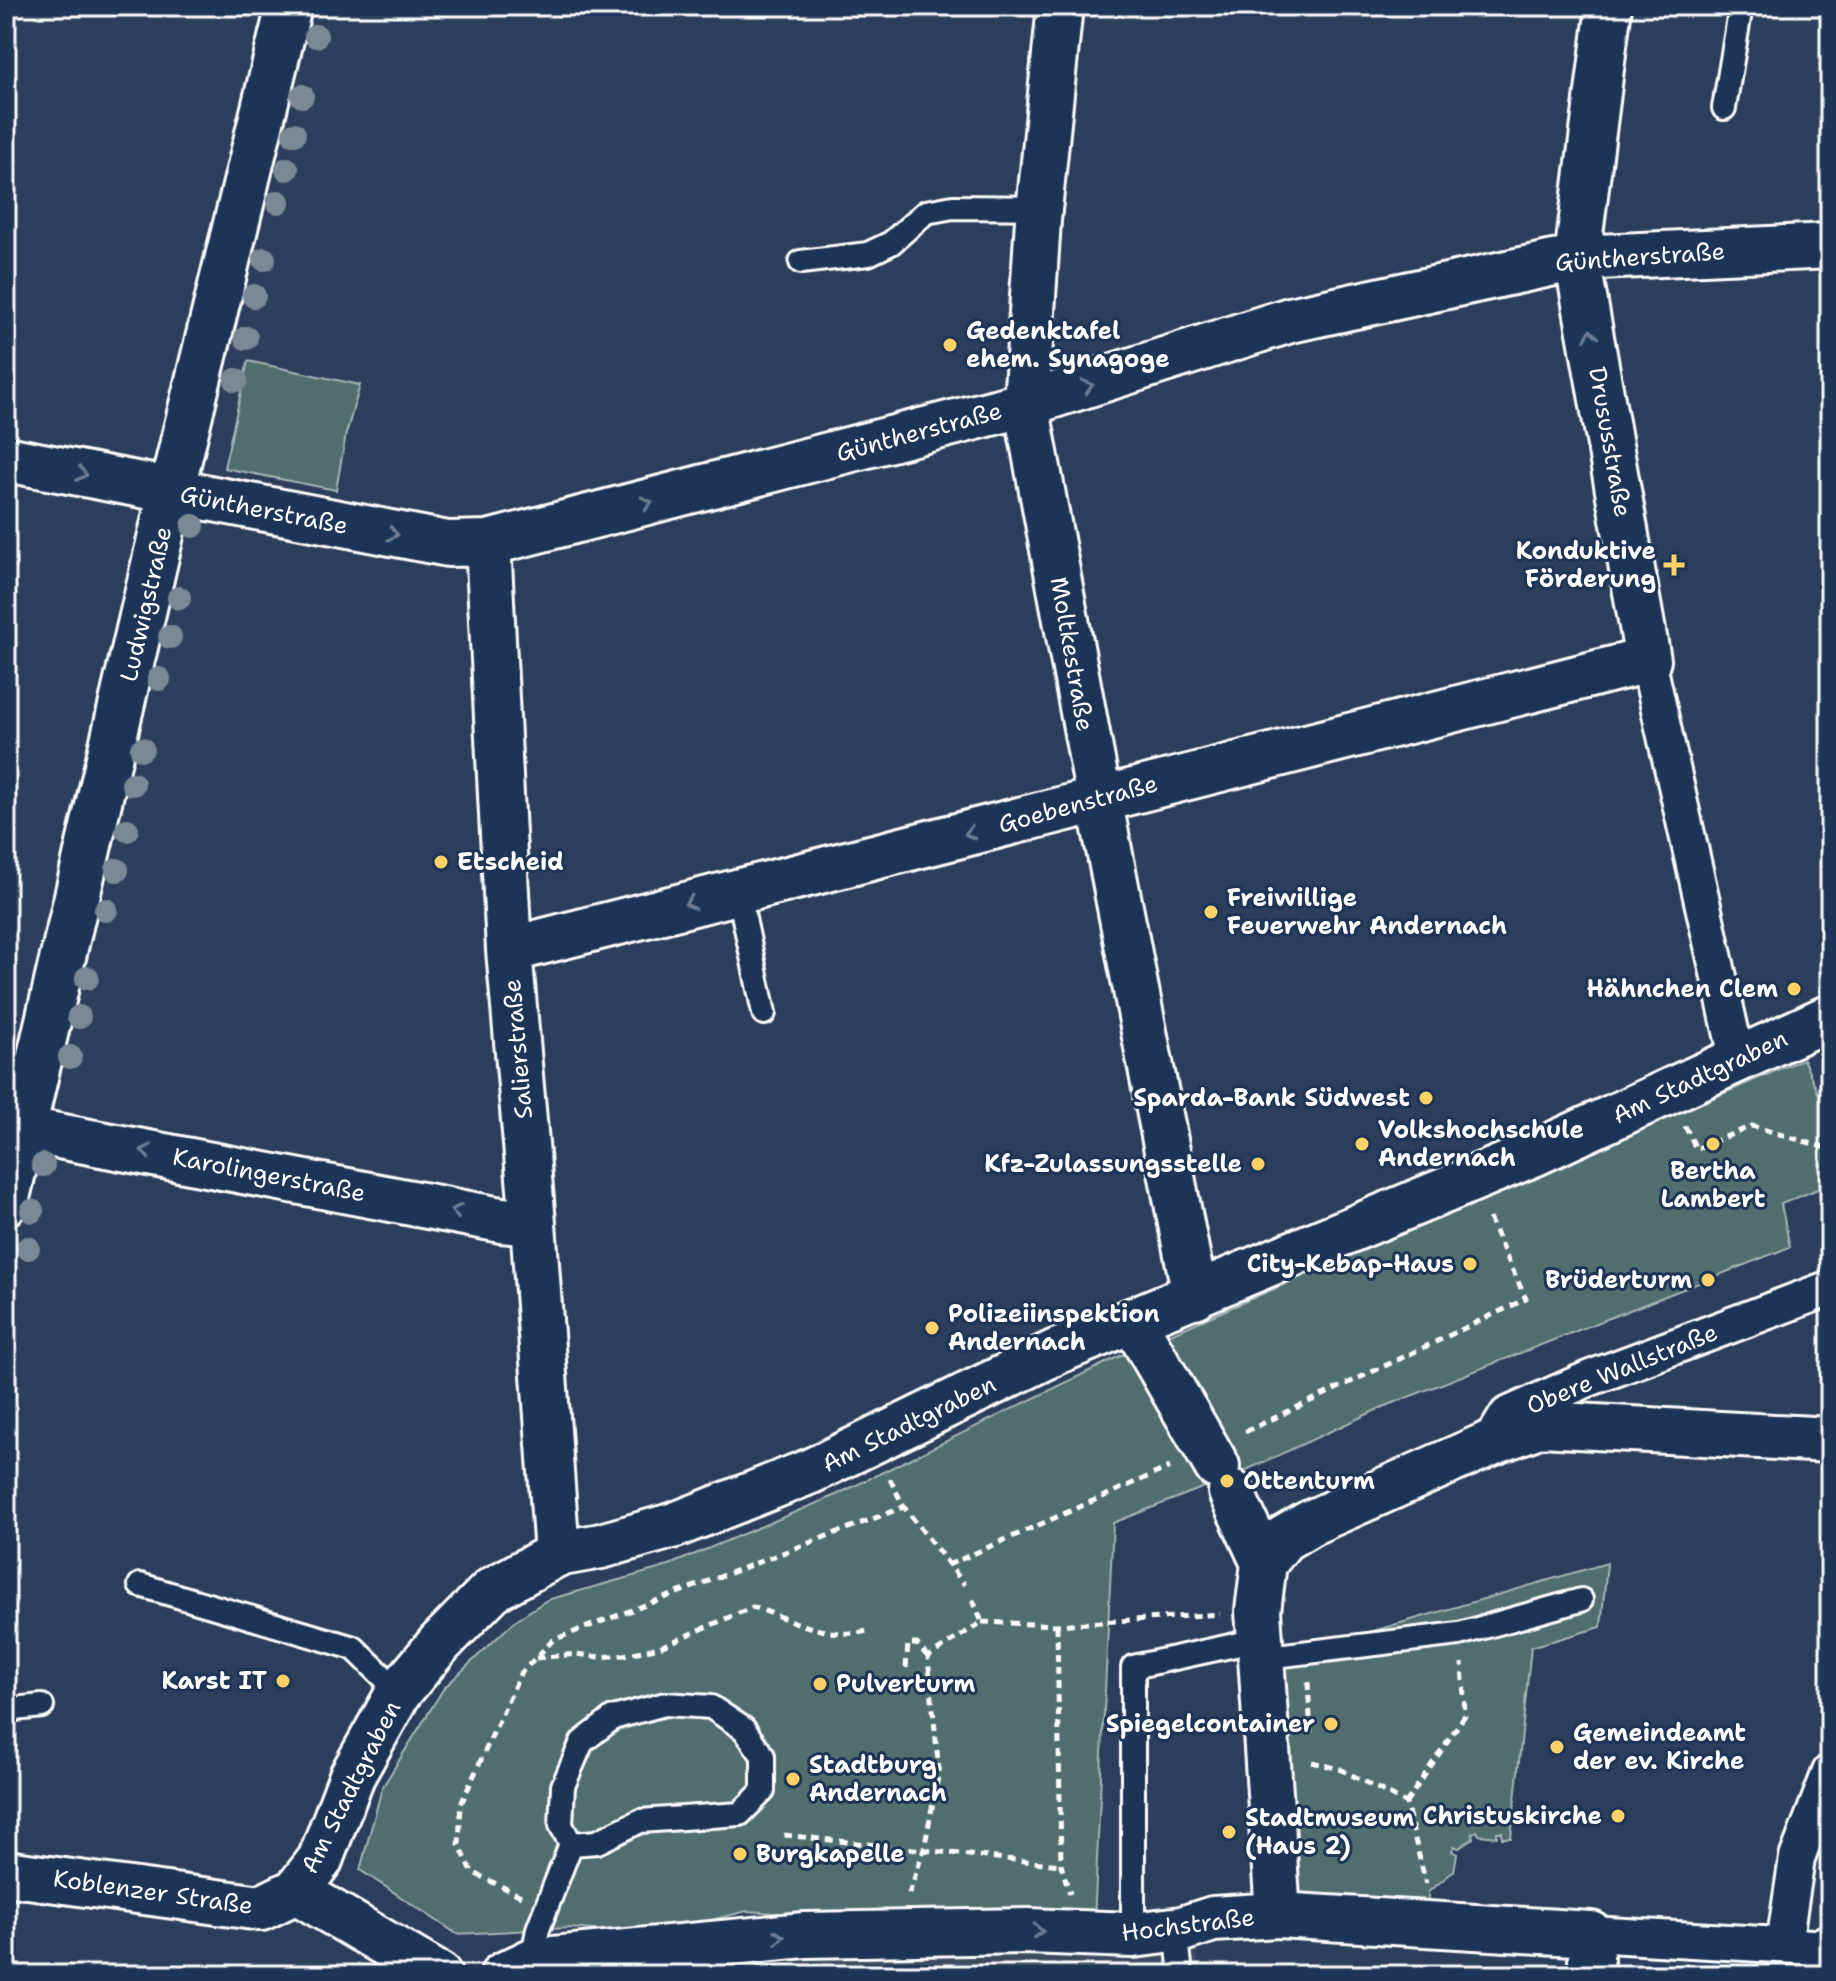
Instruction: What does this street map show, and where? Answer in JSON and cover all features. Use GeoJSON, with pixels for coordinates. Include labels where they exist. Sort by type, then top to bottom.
{"type":"FeatureCollection","features":[{"type":"Feature","properties":{"kind":"street","name":"Ludwigstraße"},"geometry":{"type":"LineString","coordinates":[[6,1202],[15,1127],[289,6]]}},
{"type":"Feature","properties":{"kind":"street","name":"Moltkestraße"},"geometry":{"type":"LineString","coordinates":[[1060,6],[1040,208],[1026,404],[1195,1296]]}},
{"type":"Feature","properties":{"kind":"street","name":"Drususstraße"},"geometry":{"type":"LineString","coordinates":[[1609,6],[1577,258],[1648,660],[1738,1062]]}},
{"type":"Feature","properties":{"kind":"street","name":"Güntherstraße"},"geometry":{"type":"LineString","coordinates":[[6,459],[448,544],[488,543],[1026,404],[1290,320],[1577,258],[1830,246]]}},
{"type":"Feature","properties":{"kind":"street","name":"Salierstraße"},"geometry":{"type":"LineString","coordinates":[[488,543],[509,950],[557,1554]]}},
{"type":"Feature","properties":{"kind":"street","name":"Goebenstraße"},"geometry":{"type":"LineString","coordinates":[[509,950],[1648,660]]}},
{"type":"Feature","properties":{"kind":"street","name":"Am Stadtgraben"},"geometry":{"type":"LineString","coordinates":[[296,1891],[320,1860],[352,1776],[399,1692],[439,1644],[492,1590],[557,1554],[601,1546],[675,1525],[811,1471],[1056,1352],[1471,1181],[1738,1062],[1830,1017]]}},
{"type":"Feature","properties":{"kind":"street","name":"Karolingerstraße"},"geometry":{"type":"LineString","coordinates":[[15,1127],[501,1220],[533,1223]]}},
{"type":"Feature","properties":{"kind":"street","name":"Obere Wallstraße"},"geometry":{"type":"LineString","coordinates":[[1264,1563],[1283,1539],[1310,1523],[1489,1444],[1507,1415],[1588,1379],[1830,1288]]}},
{"type":"Feature","properties":{"kind":"street"},"geometry":{"type":"LineString","coordinates":[[1133,1321],[1219,1469],[1264,1563],[1259,1637],[1278,1915]]}},
{"type":"Feature","properties":{"kind":"street"},"geometry":{"type":"LineString","coordinates":[[1489,1444],[1541,1424],[1639,1439],[1830,1440]]}},
{"type":"Feature","properties":{"kind":"street"},"geometry":{"type":"LineString","coordinates":[[1784,1944],[1797,1858],[1828,1783]]}},
{"type":"Feature","properties":{"kind":"street","name":"Koblenzer Straße"},"geometry":{"type":"LineString","coordinates":[[6,1873],[261,1908],[296,1891]]}},
{"type":"Feature","properties":{"kind":"street"},"geometry":{"type":"LineString","coordinates":[[296,1891],[439,1975]]}},
{"type":"Feature","properties":{"kind":"street","name":"Hochstraße"},"geometry":{"type":"LineString","coordinates":[[517,1968],[805,1935],[1027,1931],[1133,1935],[1182,1929],[1213,1919],[1278,1915],[1430,1924],[1591,1954],[1784,1944],[1829,1957]]}},
{"type":"Feature","properties":{"kind":"lane"},"geometry":{"type":"LineString","coordinates":[[1724,108],[1741,6]]}},
{"type":"Feature","properties":{"kind":"lane"},"geometry":{"type":"LineString","coordinates":[[801,262],[868,254],[891,243],[926,212],[953,207],[1040,208]]}},
{"type":"Feature","properties":{"kind":"lane"},"geometry":{"type":"LineString","coordinates":[[738,890],[764,1013]]}},
{"type":"Feature","properties":{"kind":"lane"},"geometry":{"type":"LineString","coordinates":[[140,1585],[354,1648],[399,1692]]}},
{"type":"Feature","properties":{"kind":"lane"},"geometry":{"type":"LineString","coordinates":[[1133,1935],[1133,1667],[1259,1637],[1459,1634],[1581,1600]]}},
{"type":"Feature","properties":{"kind":"lane"},"geometry":{"type":"LineString","coordinates":[[517,1968],[547,1909],[571,1844],[561,1825],[563,1786],[582,1742],[613,1718],[665,1704],[711,1707],[744,1729],[763,1756],[763,1791],[740,1814],[640,1821],[597,1842],[571,1844]]}},
{"type":"Feature","properties":{"kind":"lane"},"geometry":{"type":"LineString","coordinates":[[6,1710],[42,1706]]}},
{"type":"Feature","properties":{"kind":"lane"},"geometry":{"type":"LineString","coordinates":[[1181,1975],[1178,1947],[1182,1929]]}},
{"type":"Feature","properties":{"kind":"path"},"geometry":{"type":"LineString","coordinates":[[1825,1067],[1830,1077]]}},
{"type":"Feature","properties":{"kind":"path"},"geometry":{"type":"LineString","coordinates":[[1696,1149],[1752,1126],[1830,1149]]}},
{"type":"Feature","properties":{"kind":"path"},"geometry":{"type":"LineString","coordinates":[[948,1565],[1219,1469],[1526,1299],[1471,1181]]}},
{"type":"Feature","properties":{"kind":"path"},"geometry":{"type":"LineString","coordinates":[[547,1909],[472,1872],[459,1844],[461,1804],[520,1674],[553,1640],[904,1507],[965,1585]]}},
{"type":"Feature","properties":{"kind":"path"},"geometry":{"type":"LineString","coordinates":[[972,1598],[982,1622]]}},
{"type":"Feature","properties":{"kind":"path"},"geometry":{"type":"LineString","coordinates":[[536,1658],[576,1654],[600,1657],[624,1655],[660,1647],[753,1607],[811,1629],[856,1635],[871,1630]]}},
{"type":"Feature","properties":{"kind":"path"},"geometry":{"type":"LineString","coordinates":[[928,1657],[982,1622],[1259,1637]]}},
{"type":"Feature","properties":{"kind":"path"},"geometry":{"type":"LineString","coordinates":[[1057,1625],[1061,1865],[1074,1907]]}},
{"type":"Feature","properties":{"kind":"path"},"geometry":{"type":"LineString","coordinates":[[890,1934],[906,1902],[924,1849],[939,1772],[928,1657],[917,1644],[908,1644],[906,1668]]}},
{"type":"Feature","properties":{"kind":"path"},"geometry":{"type":"LineString","coordinates":[[1430,1924],[1428,1892],[1406,1803],[1465,1715],[1462,1658]]}},
{"type":"Feature","properties":{"kind":"path"},"geometry":{"type":"LineString","coordinates":[[1312,1762],[1340,1769],[1406,1803]]}},
{"type":"Feature","properties":{"kind":"path"},"geometry":{"type":"LineString","coordinates":[[785,1835],[1061,1865]]}},
{"type":"Feature","properties":{"kind":"shaded area"},"geometry":{"type":"Polygon","coordinates":[[[1197,1945],[1198,1975],[779,1975],[793,1963],[885,1946],[1197,1945]]]}},
{"type":"Feature","properties":{"kind":"green space"},"geometry":{"type":"Polygon","coordinates":[[[248,361],[360,385],[346,434],[336,490],[224,468],[248,361]]]}},
{"type":"Feature","properties":{"kind":"green space"},"geometry":{"type":"Polygon","coordinates":[[[1803,1059],[1830,1119],[1830,1184],[1781,1204],[1790,1247],[1383,1407],[1242,1472],[1234,1464],[1207,1479],[1207,1486],[1113,1523],[1094,1922],[910,1909],[805,1915],[747,1911],[650,1935],[569,1928],[457,1934],[360,1870],[382,1788],[444,1688],[516,1620],[547,1600],[662,1568],[836,1495],[1122,1355],[1803,1059]]]}},
{"type":"Feature","properties":{"kind":"green space"},"geometry":{"type":"Polygon","coordinates":[[[1607,1563],[1601,1627],[1531,1647],[1511,1838],[1502,1838],[1502,1832],[1497,1832],[1497,1837],[1479,1835],[1477,1831],[1459,1848],[1454,1846],[1452,1851],[1457,1854],[1454,1871],[1428,1892],[1429,1914],[1295,1903],[1280,1658],[1607,1563]]]}},
{"type":"Feature","properties":{"kind":"place","name":"Gedenktafel ehem. Synagoge"},"geometry":{"type":"Point","coordinates":[950,345]}},
{"type":"Feature","properties":{"kind":"place","name":"Konduktive Förderung"},"geometry":{"type":"Point","coordinates":[1674,565]}},
{"type":"Feature","properties":{"kind":"place","name":"Etscheid"},"geometry":{"type":"Point","coordinates":[441,862]}},
{"type":"Feature","properties":{"kind":"place","name":"Freiwillige Feuerwehr Andernach"},"geometry":{"type":"Point","coordinates":[1211,912]}},
{"type":"Feature","properties":{"kind":"place","name":"Hähnchen Clem"},"geometry":{"type":"Point","coordinates":[1794,989]}},
{"type":"Feature","properties":{"kind":"place","name":"Sparda-Bank Südwest"},"geometry":{"type":"Point","coordinates":[1426,1098]}},
{"type":"Feature","properties":{"kind":"place","name":"Volkshochschule Andernach"},"geometry":{"type":"Point","coordinates":[1362,1144]}},
{"type":"Feature","properties":{"kind":"place","name":"Bertha Lambert"},"geometry":{"type":"Point","coordinates":[1713,1144]}},
{"type":"Feature","properties":{"kind":"place","name":"Kfz-Zulassungsstelle"},"geometry":{"type":"Point","coordinates":[1258,1164]}},
{"type":"Feature","properties":{"kind":"place","name":"City-Kebap-Haus"},"geometry":{"type":"Point","coordinates":[1470,1264]}},
{"type":"Feature","properties":{"kind":"place","name":"Brüderturm"},"geometry":{"type":"Point","coordinates":[1708,1280]}},
{"type":"Feature","properties":{"kind":"place","name":"Polizeiinspektion Andernach"},"geometry":{"type":"Point","coordinates":[932,1328]}},
{"type":"Feature","properties":{"kind":"place","name":"Ottenturm"},"geometry":{"type":"Point","coordinates":[1227,1481]}},
{"type":"Feature","properties":{"kind":"place","name":"Karst IT"},"geometry":{"type":"Point","coordinates":[283,1681]}},
{"type":"Feature","properties":{"kind":"place","name":"Pulverturm"},"geometry":{"type":"Point","coordinates":[820,1684]}},
{"type":"Feature","properties":{"kind":"place","name":"Spiegelcontainer"},"geometry":{"type":"Point","coordinates":[1331,1724]}},
{"type":"Feature","properties":{"kind":"place","name":"Gemeindeamt der ev. Kirche"},"geometry":{"type":"Point","coordinates":[1557,1747]}},
{"type":"Feature","properties":{"kind":"place","name":"Stadtburg Andernach"},"geometry":{"type":"Point","coordinates":[793,1779]}},
{"type":"Feature","properties":{"kind":"place","name":"Christuskirche"},"geometry":{"type":"Point","coordinates":[1618,1816]}},
{"type":"Feature","properties":{"kind":"place","name":"Stadtmuseum (Haus 2)"},"geometry":{"type":"Point","coordinates":[1229,1832]}},
{"type":"Feature","properties":{"kind":"place","name":"Burgkapelle"},"geometry":{"type":"Point","coordinates":[740,1854]}}]}
